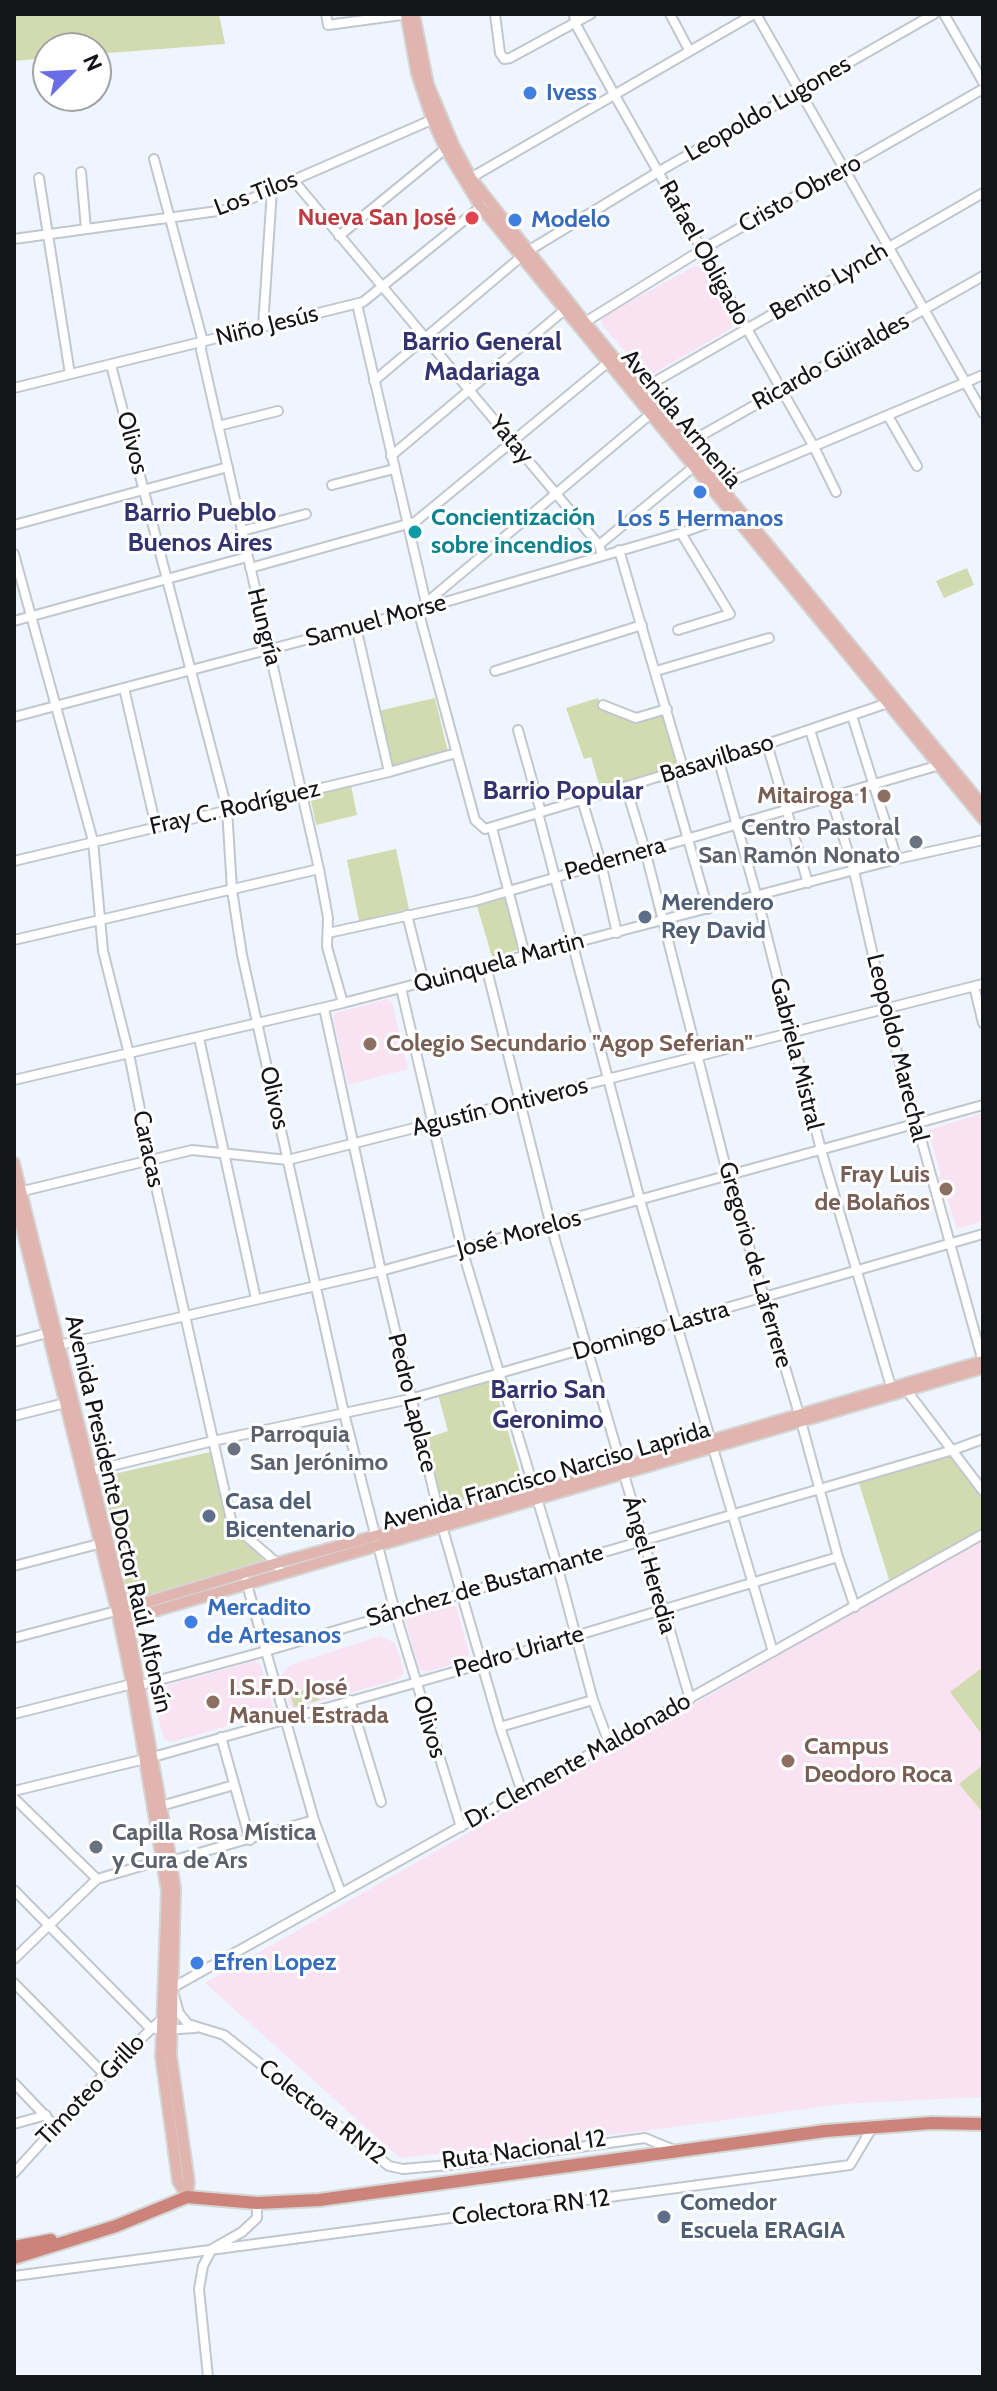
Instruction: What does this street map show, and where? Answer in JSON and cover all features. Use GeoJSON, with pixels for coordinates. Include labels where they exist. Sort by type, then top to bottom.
{"type":"FeatureCollection","features":[{"type":"Feature","properties":{"kind":"highway","name":"Ruta Nacional 12"},"geometry":{"type":"LineString","coordinates":[[14,2258],[116,2226],[187,2197],[257,2203],[335,2198],[873,2127],[931,2123],[983,2124]]}},
{"type":"Feature","properties":{"kind":"highway","name":"Ruta Nacional 12"},"geometry":{"type":"LineString","coordinates":[[14,2247],[78,2238]]}},
{"type":"Feature","properties":{"kind":"main road","name":"Avenida Armenia"},"geometry":{"type":"LineString","coordinates":[[409,14],[417,74],[467,180],[891,702],[983,806]]}},
{"type":"Feature","properties":{"kind":"main road","name":"Avenida Armenia"},"geometry":{"type":"LineString","coordinates":[[943,764],[983,819]]}},
{"type":"Feature","properties":{"kind":"main road","name":"Avenida Presidente Doctor Raúl Alfonsín"},"geometry":{"type":"LineString","coordinates":[[14,1163],[19,1214],[47,1333],[54,1347],[65,1403],[87,1472]]}},
{"type":"Feature","properties":{"kind":"main road","name":"Avenida Presidente Doctor Raúl Alfonsín"},"geometry":{"type":"LineString","coordinates":[[19,1214],[122,1615],[166,1860],[175,1889],[172,1988],[167,2030],[189,2182],[187,2197]]}},
{"type":"Feature","properties":{"kind":"main road","name":"Avenida Francisco Narciso Laprida"},"geometry":{"type":"LineString","coordinates":[[122,1615],[983,1363]]}},
{"type":"Feature","properties":{"kind":"main road","name":"Avenida Francisco Narciso Laprida"},"geometry":{"type":"LineString","coordinates":[[892,1391],[907,1391],[983,1363]]}},
{"type":"Feature","properties":{"kind":"main road","name":"Avenida Presidente Doctor Raúl Alfonsín"},"geometry":{"type":"LineString","coordinates":[[148,1758],[161,1806],[166,1860],[168,2016]]}},
{"type":"Feature","properties":{"kind":"street"},"geometry":{"type":"LineString","coordinates":[[326,14],[328,25],[409,14]]}},
{"type":"Feature","properties":{"kind":"street"},"geometry":{"type":"LineString","coordinates":[[495,14],[500,53],[504,59],[574,18],[591,14]]}},
{"type":"Feature","properties":{"kind":"street"},"geometry":{"type":"LineString","coordinates":[[670,14],[689,50]]}},
{"type":"Feature","properties":{"kind":"street"},"geometry":{"type":"LineString","coordinates":[[467,180],[755,14],[983,413]]}},
{"type":"Feature","properties":{"kind":"street","name":"Leopoldo Lugones"},"geometry":{"type":"LineString","coordinates":[[374,381],[525,254],[658,172],[934,14]]}},
{"type":"Feature","properties":{"kind":"street"},"geometry":{"type":"LineString","coordinates":[[944,14],[983,82]]}},
{"type":"Feature","properties":{"kind":"street","name":"Rafael Obligado"},"geometry":{"type":"LineString","coordinates":[[574,18],[814,447],[836,492]]}},
{"type":"Feature","properties":{"kind":"street","name":"Cristo Obrero"},"geometry":{"type":"LineString","coordinates":[[582,324],[703,249],[983,89]]}},
{"type":"Feature","properties":{"kind":"street","name":"Los Tilos"},"geometry":{"type":"LineString","coordinates":[[14,239],[225,210],[436,118]]}},
{"type":"Feature","properties":{"kind":"street"},"geometry":{"type":"LineString","coordinates":[[339,236],[449,146]]}},
{"type":"Feature","properties":{"kind":"street","name":"Hungría"},"geometry":{"type":"LineString","coordinates":[[154,159],[202,338],[218,426],[319,869],[328,918],[327,947],[343,1003]]}},
{"type":"Feature","properties":{"kind":"street"},"geometry":{"type":"LineString","coordinates":[[81,172],[86,229]]}},
{"type":"Feature","properties":{"kind":"street"},"geometry":{"type":"LineString","coordinates":[[39,178],[70,374]]}},
{"type":"Feature","properties":{"kind":"street","name":"Yatay"},"geometry":{"type":"LineString","coordinates":[[294,181],[599,545],[602,555]]}},
{"type":"Feature","properties":{"kind":"street"},"geometry":{"type":"LineString","coordinates":[[263,326],[272,190]]}},
{"type":"Feature","properties":{"kind":"street","name":"Benito Lynch"},"geometry":{"type":"LineString","coordinates":[[638,391],[983,193]]}},
{"type":"Feature","properties":{"kind":"street","name":"Niño Jesús"},"geometry":{"type":"LineString","coordinates":[[14,388],[357,304],[383,288],[484,203]]}},
{"type":"Feature","properties":{"kind":"street","name":"Ricardo Güiraldes"},"geometry":{"type":"LineString","coordinates":[[683,445],[983,276]]}},
{"type":"Feature","properties":{"kind":"street"},"geometry":{"type":"LineString","coordinates":[[357,304],[426,603]]}},
{"type":"Feature","properties":{"kind":"street"},"geometry":{"type":"LineString","coordinates":[[391,456],[568,307]]}},
{"type":"Feature","properties":{"kind":"street"},"geometry":{"type":"LineString","coordinates":[[250,568],[410,523],[612,360]]}},
{"type":"Feature","properties":{"kind":"street","name":"Olivos"},"geometry":{"type":"LineString","coordinates":[[111,365],[227,809],[232,890],[242,955],[344,1413],[395,1612],[461,1827]]}},
{"type":"Feature","properties":{"kind":"street"},"geometry":{"type":"LineString","coordinates":[[717,486],[983,375]]}},
{"type":"Feature","properties":{"kind":"street"},"geometry":{"type":"LineString","coordinates":[[218,426],[278,411]]}},
{"type":"Feature","properties":{"kind":"street"},"geometry":{"type":"LineString","coordinates":[[525,955],[492,828],[485,829],[475,820],[418,610],[655,411]]}},
{"type":"Feature","properties":{"kind":"street"},"geometry":{"type":"LineString","coordinates":[[888,416],[917,466]]}},
{"type":"Feature","properties":{"kind":"street"},"geometry":{"type":"LineString","coordinates":[[599,545],[698,464]]}},
{"type":"Feature","properties":{"kind":"street"},"geometry":{"type":"LineString","coordinates":[[14,525],[228,467]]}},
{"type":"Feature","properties":{"kind":"street"},"geometry":{"type":"LineString","coordinates":[[332,485],[394,469]]}},
{"type":"Feature","properties":{"kind":"street","name":"Samuel Morse"},"geometry":{"type":"LineString","coordinates":[[14,717],[418,610],[681,533],[738,512]]}},
{"type":"Feature","properties":{"kind":"street"},"geometry":{"type":"LineString","coordinates":[[242,531],[306,514]]}},
{"type":"Feature","properties":{"kind":"street"},"geometry":{"type":"LineString","coordinates":[[678,630],[730,614],[681,533]]}},
{"type":"Feature","properties":{"kind":"street"},"geometry":{"type":"LineString","coordinates":[[619,550],[683,768]]}},
{"type":"Feature","properties":{"kind":"street","name":"Caracas"},"geometry":{"type":"LineString","coordinates":[[14,554],[93,841],[103,951],[129,1054],[232,1524],[278,1568]]}},
{"type":"Feature","properties":{"kind":"street"},"geometry":{"type":"LineString","coordinates":[[14,621],[247,557]]}},
{"type":"Feature","properties":{"kind":"street"},"geometry":{"type":"LineString","coordinates":[[495,671],[642,625]]}},
{"type":"Feature","properties":{"kind":"street"},"geometry":{"type":"LineString","coordinates":[[356,627],[389,772]]}},
{"type":"Feature","properties":{"kind":"street"},"geometry":{"type":"LineString","coordinates":[[656,671],[769,638]]}},
{"type":"Feature","properties":{"kind":"street"},"geometry":{"type":"LineString","coordinates":[[124,688],[156,827]]}},
{"type":"Feature","properties":{"kind":"street","name":"Basavilbaso"},"geometry":{"type":"LineString","coordinates":[[492,828],[767,744],[891,702]]}},
{"type":"Feature","properties":{"kind":"street"},"geometry":{"type":"LineString","coordinates":[[603,705],[636,718],[667,709]]}},
{"type":"Feature","properties":{"kind":"street"},"geometry":{"type":"LineString","coordinates":[[852,716],[897,859]]}},
{"type":"Feature","properties":{"kind":"street"},"geometry":{"type":"LineString","coordinates":[[518,730],[640,1200],[773,1652]]}},
{"type":"Feature","properties":{"kind":"street","name":"Leopoldo Marechal"},"geometry":{"type":"LineString","coordinates":[[810,730],[854,871],[885,1009],[983,1363]]}},
{"type":"Feature","properties":{"kind":"street"},"geometry":{"type":"LineString","coordinates":[[767,744],[808,883]]}},
{"type":"Feature","properties":{"kind":"street","name":"Fray C. Rodríguez"},"geometry":{"type":"LineString","coordinates":[[14,861],[389,772],[456,753]]}},
{"type":"Feature","properties":{"kind":"street","name":"Gabriela Mistral"},"geometry":{"type":"LineString","coordinates":[[718,758],[821,1150],[892,1391]]}},
{"type":"Feature","properties":{"kind":"street","name":"Pedernera"},"geometry":{"type":"LineString","coordinates":[[328,933],[510,891],[943,764]]}},
{"type":"Feature","properties":{"kind":"street"},"geometry":{"type":"LineString","coordinates":[[669,773],[708,909]]}},
{"type":"Feature","properties":{"kind":"street","name":"Gregorio de Laferrere"},"geometry":{"type":"LineString","coordinates":[[626,787],[728,1176],[855,1607]]}},
{"type":"Feature","properties":{"kind":"street"},"geometry":{"type":"LineString","coordinates":[[582,800],[617,933]]}},
{"type":"Feature","properties":{"kind":"street","name":"Quinquela Martin"},"geometry":{"type":"LineString","coordinates":[[14,1080],[324,1008],[897,859],[983,840]]}},
{"type":"Feature","properties":{"kind":"street"},"geometry":{"type":"LineString","coordinates":[[14,940],[319,869]]}},
{"type":"Feature","properties":{"kind":"street"},"geometry":{"type":"LineString","coordinates":[[407,915],[424,982]]}},
{"type":"Feature","properties":{"kind":"street","name":"Ángel Heredia"},"geometry":{"type":"LineString","coordinates":[[486,966],[551,1226],[690,1699]]}},
{"type":"Feature","properties":{"kind":"street"},"geometry":{"type":"LineString","coordinates":[[978,985],[983,1023]]}},
{"type":"Feature","properties":{"kind":"street","name":"Agustín Ontiveros"},"geometry":{"type":"LineString","coordinates":[[16,1194],[192,1150],[288,1160],[978,985]]}},
{"type":"Feature","properties":{"kind":"street"},"geometry":{"type":"LineString","coordinates":[[401,988],[462,1249],[557,1565],[593,1700],[609,1743]]}},
{"type":"Feature","properties":{"kind":"street","name":"Pedro Laplace"},"geometry":{"type":"LineString","coordinates":[[324,1008],[410,1399],[441,1522],[522,1792]]}},
{"type":"Feature","properties":{"kind":"street"},"geometry":{"type":"LineString","coordinates":[[199,1038],[256,1299]]}},
{"type":"Feature","properties":{"kind":"street","name":"José Morelos"},"geometry":{"type":"LineString","coordinates":[[54,1347],[381,1271],[983,1105]]}},
{"type":"Feature","properties":{"kind":"street","name":"Domingo Lastra"},"geometry":{"type":"LineString","coordinates":[[87,1472],[213,1441],[410,1399],[983,1234]]}},
{"type":"Feature","properties":{"kind":"street"},"geometry":{"type":"LineString","coordinates":[[14,1342],[47,1333]]}},
{"type":"Feature","properties":{"kind":"street"},"geometry":{"type":"LineString","coordinates":[[907,1391],[983,1491]]}},
{"type":"Feature","properties":{"kind":"street"},"geometry":{"type":"LineString","coordinates":[[14,1416],[65,1403]]}},
{"type":"Feature","properties":{"kind":"street","name":"Sánchez de Bustamante"},"geometry":{"type":"LineString","coordinates":[[14,1714],[267,1650],[983,1439]]}},
{"type":"Feature","properties":{"kind":"street","name":"Dr. Clemente Maldonado"},"geometry":{"type":"LineString","coordinates":[[172,1988],[983,1534]]}},
{"type":"Feature","properties":{"kind":"street"},"geometry":{"type":"LineString","coordinates":[[14,1566],[104,1542]]}},
{"type":"Feature","properties":{"kind":"street","name":"Pedro Uriarte"},"geometry":{"type":"LineString","coordinates":[[14,1791],[148,1758],[482,1664],[838,1557]]}},
{"type":"Feature","properties":{"kind":"street"},"geometry":{"type":"LineString","coordinates":[[245,1578],[314,1820],[341,1893]]}},
{"type":"Feature","properties":{"kind":"street"},"geometry":{"type":"LineString","coordinates":[[14,1638],[122,1615]]}},
{"type":"Feature","properties":{"kind":"street"},"geometry":{"type":"LineString","coordinates":[[350,1700],[381,1802]]}},
{"type":"Feature","properties":{"kind":"street"},"geometry":{"type":"LineString","coordinates":[[500,1727],[593,1700]]}},
{"type":"Feature","properties":{"kind":"street"},"geometry":{"type":"LineString","coordinates":[[221,1737],[250,1840]]}},
{"type":"Feature","properties":{"kind":"street"},"geometry":{"type":"LineString","coordinates":[[161,1806],[234,1785]]}},
{"type":"Feature","properties":{"kind":"street"},"geometry":{"type":"LineString","coordinates":[[14,1798],[97,1879]]}},
{"type":"Feature","properties":{"kind":"street"},"geometry":{"type":"LineString","coordinates":[[14,1959],[97,1879],[250,1840],[314,1820]]}},
{"type":"Feature","properties":{"kind":"street"},"geometry":{"type":"LineString","coordinates":[[14,1890],[150,2028]]}},
{"type":"Feature","properties":{"kind":"street"},"geometry":{"type":"LineString","coordinates":[[14,1983],[104,2074]]}},
{"type":"Feature","properties":{"kind":"street"},"geometry":{"type":"LineString","coordinates":[[172,1988],[182,2018],[196,2028]]}},
{"type":"Feature","properties":{"kind":"street","name":"Timoteo Grillo"},"geometry":{"type":"LineString","coordinates":[[14,2173],[104,2074],[150,2028],[168,2016]]}},
{"type":"Feature","properties":{"kind":"street","name":"Colectora RN12"},"geometry":{"type":"LineString","coordinates":[[150,2028],[196,2028],[224,2035],[389,2166],[403,2169],[449,2165],[645,2138],[677,2151]]}},
{"type":"Feature","properties":{"kind":"street"},"geometry":{"type":"LineString","coordinates":[[14,2083],[55,2126]]}},
{"type":"Feature","properties":{"kind":"street"},"geometry":{"type":"LineString","coordinates":[[14,2124],[46,2115]]}},
{"type":"Feature","properties":{"kind":"street","name":"Colectora RN 12"},"geometry":{"type":"LineString","coordinates":[[14,2276],[850,2165],[873,2127]]}},
{"type":"Feature","properties":{"kind":"street"},"geometry":{"type":"LineString","coordinates":[[208,2377],[199,2289],[203,2266],[212,2249],[253,2223],[257,2218],[257,2203]]}},
{"type":"Feature","properties":{"kind":"shaded area"},"geometry":{"type":"Polygon","coordinates":[[[695,266],[702,268],[734,321],[732,328],[651,375],[645,374],[602,325],[602,317],[695,266]]]}},
{"type":"Feature","properties":{"kind":"shaded area","name":"Colegio Secundario \"Agop Seferian\""},"geometry":{"type":"Polygon","coordinates":[[[387,999],[392,1002],[408,1069],[348,1085],[333,1019],[336,1013],[387,999]]]}},
{"type":"Feature","properties":{"kind":"shaded area"},"geometry":{"type":"Polygon","coordinates":[[[983,1113],[983,1221],[957,1229],[943,1184],[940,1184],[938,1177],[941,1175],[928,1130],[983,1113]]]}},
{"type":"Feature","properties":{"kind":"shaded area","name":"Campus Deodoro Roca"},"geometry":{"type":"Polygon","coordinates":[[[983,1539],[983,2097],[842,2104],[652,2130],[400,2158],[205,1983],[983,1539]]]}},
{"type":"Feature","properties":{"kind":"shaded area"},"geometry":{"type":"Polygon","coordinates":[[[449,1604],[456,1607],[469,1653],[466,1660],[427,1672],[419,1669],[405,1620],[409,1615],[449,1604]]]}},
{"type":"Feature","properties":{"kind":"shaded area"},"geometry":{"type":"Polygon","coordinates":[[[380,1636],[395,1643],[404,1672],[399,1679],[294,1709],[289,1703],[281,1676],[290,1665],[380,1636]]]}},
{"type":"Feature","properties":{"kind":"shaded area","name":"I.S.F.D. José Manuel Estrada"},"geometry":{"type":"Polygon","coordinates":[[[255,1661],[261,1665],[266,1682],[273,1707],[270,1714],[171,1742],[164,1738],[152,1696],[168,1691],[167,1685],[255,1661]]]}},
{"type":"Feature","properties":{"kind":"green space"},"geometry":{"type":"Polygon","coordinates":[[[14,14],[219,14],[225,44],[112,53],[112,32],[32,32],[32,59],[14,61],[14,14]]]}},
{"type":"Feature","properties":{"kind":"green space"},"geometry":{"type":"Polygon","coordinates":[[[967,568],[974,585],[944,598],[936,581],[967,568]]]}},
{"type":"Feature","properties":{"kind":"green space"},"geometry":{"type":"Polygon","coordinates":[[[435,698],[448,752],[392,766],[378,711],[435,698]]]}},
{"type":"Feature","properties":{"kind":"green space"},"geometry":{"type":"Polygon","coordinates":[[[598,698],[602,707],[624,718],[637,720],[662,713],[678,768],[601,791],[591,757],[584,759],[566,708],[598,698]]]}},
{"type":"Feature","properties":{"kind":"green space"},"geometry":{"type":"Polygon","coordinates":[[[351,785],[357,815],[316,825],[310,796],[351,785]]]}},
{"type":"Feature","properties":{"kind":"green space"},"geometry":{"type":"Polygon","coordinates":[[[396,849],[409,909],[359,921],[347,860],[396,849]]]}},
{"type":"Feature","properties":{"kind":"green space"},"geometry":{"type":"Polygon","coordinates":[[[506,898],[520,949],[492,957],[477,906],[506,898]]]}},
{"type":"Feature","properties":{"kind":"green space"},"geometry":{"type":"Polygon","coordinates":[[[493,1380],[523,1483],[443,1506],[427,1438],[448,1431],[438,1395],[493,1380]]]}},
{"type":"Feature","properties":{"kind":"green space"},"geometry":{"type":"Polygon","coordinates":[[[953,1450],[983,1491],[983,1534],[891,1586],[857,1477],[953,1450]]]}},
{"type":"Feature","properties":{"kind":"green space"},"geometry":{"type":"Polygon","coordinates":[[[210,1452],[229,1527],[264,1560],[130,1602],[101,1477],[210,1452]]]}},
{"type":"Feature","properties":{"kind":"green space"},"geometry":{"type":"Polygon","coordinates":[[[983,1667],[983,1729],[980,1732],[950,1692],[983,1667]]]}},
{"type":"Feature","properties":{"kind":"green space"},"geometry":{"type":"Polygon","coordinates":[[[315,1686],[319,1700],[294,1707],[290,1694],[315,1686]]]}},
{"type":"Feature","properties":{"kind":"green space"},"geometry":{"type":"Polygon","coordinates":[[[983,1765],[983,1813],[959,1784],[983,1765]]]}},
{"type":"Feature","properties":{"kind":"place","name":"Ivess"},"geometry":{"type":"Point","coordinates":[530,93]}},
{"type":"Feature","properties":{"kind":"place","name":"Nueva San José"},"geometry":{"type":"Point","coordinates":[472,218]}},
{"type":"Feature","properties":{"kind":"place","name":"Modelo"},"geometry":{"type":"Point","coordinates":[515,220]}},
{"type":"Feature","properties":{"kind":"place","name":"Los 5 Hermanos"},"geometry":{"type":"Point","coordinates":[700,492]}},
{"type":"Feature","properties":{"kind":"place","name":"Concientización sobre incendios"},"geometry":{"type":"Point","coordinates":[415,532]}},
{"type":"Feature","properties":{"kind":"place","name":"Mitairoga 1"},"geometry":{"type":"Point","coordinates":[884,796]}},
{"type":"Feature","properties":{"kind":"place","name":"Centro Pastoral San Ramón Nonato"},"geometry":{"type":"Point","coordinates":[916,842]}},
{"type":"Feature","properties":{"kind":"place","name":"Merendero Rey David"},"geometry":{"type":"Point","coordinates":[645,917]}},
{"type":"Feature","properties":{"kind":"place","name":"Colegio Secundario \"Agop Seferian\""},"geometry":{"type":"Point","coordinates":[370,1044]}},
{"type":"Feature","properties":{"kind":"place","name":"Fray Luis de Bolaños"},"geometry":{"type":"Point","coordinates":[946,1189]}},
{"type":"Feature","properties":{"kind":"place","name":"Parroquia San Jerónimo"},"geometry":{"type":"Point","coordinates":[234,1449]}},
{"type":"Feature","properties":{"kind":"place","name":"Casa del Bicentenario"},"geometry":{"type":"Point","coordinates":[209,1516]}},
{"type":"Feature","properties":{"kind":"place","name":"Mercadito de Artesanos"},"geometry":{"type":"Point","coordinates":[191,1622]}},
{"type":"Feature","properties":{"kind":"place","name":"I.S.F.D. José Manuel Estrada"},"geometry":{"type":"Point","coordinates":[213,1702]}},
{"type":"Feature","properties":{"kind":"place","name":"Campus Deodoro Roca"},"geometry":{"type":"Point","coordinates":[788,1761]}},
{"type":"Feature","properties":{"kind":"place","name":"Capilla Rosa Mística y Cura de Ars"},"geometry":{"type":"Point","coordinates":[96,1847]}},
{"type":"Feature","properties":{"kind":"place","name":"Efren Lopez"},"geometry":{"type":"Point","coordinates":[197,1963]}},
{"type":"Feature","properties":{"kind":"place","name":"Comedor Escuela ERAGIA"},"geometry":{"type":"Point","coordinates":[664,2217]}},
{"type":"Feature","properties":{"kind":"district","name":"Barrio General Madariaga"},"geometry":{"type":"Point","coordinates":[482,357]}},
{"type":"Feature","properties":{"kind":"district","name":"Barrio Pueblo Buenos Aires"},"geometry":{"type":"Point","coordinates":[200,528]}},
{"type":"Feature","properties":{"kind":"district","name":"Barrio Popular"},"geometry":{"type":"Point","coordinates":[563,791]}},
{"type":"Feature","properties":{"kind":"district","name":"Barrio San Geronimo"},"geometry":{"type":"Point","coordinates":[548,1405]}}]}
